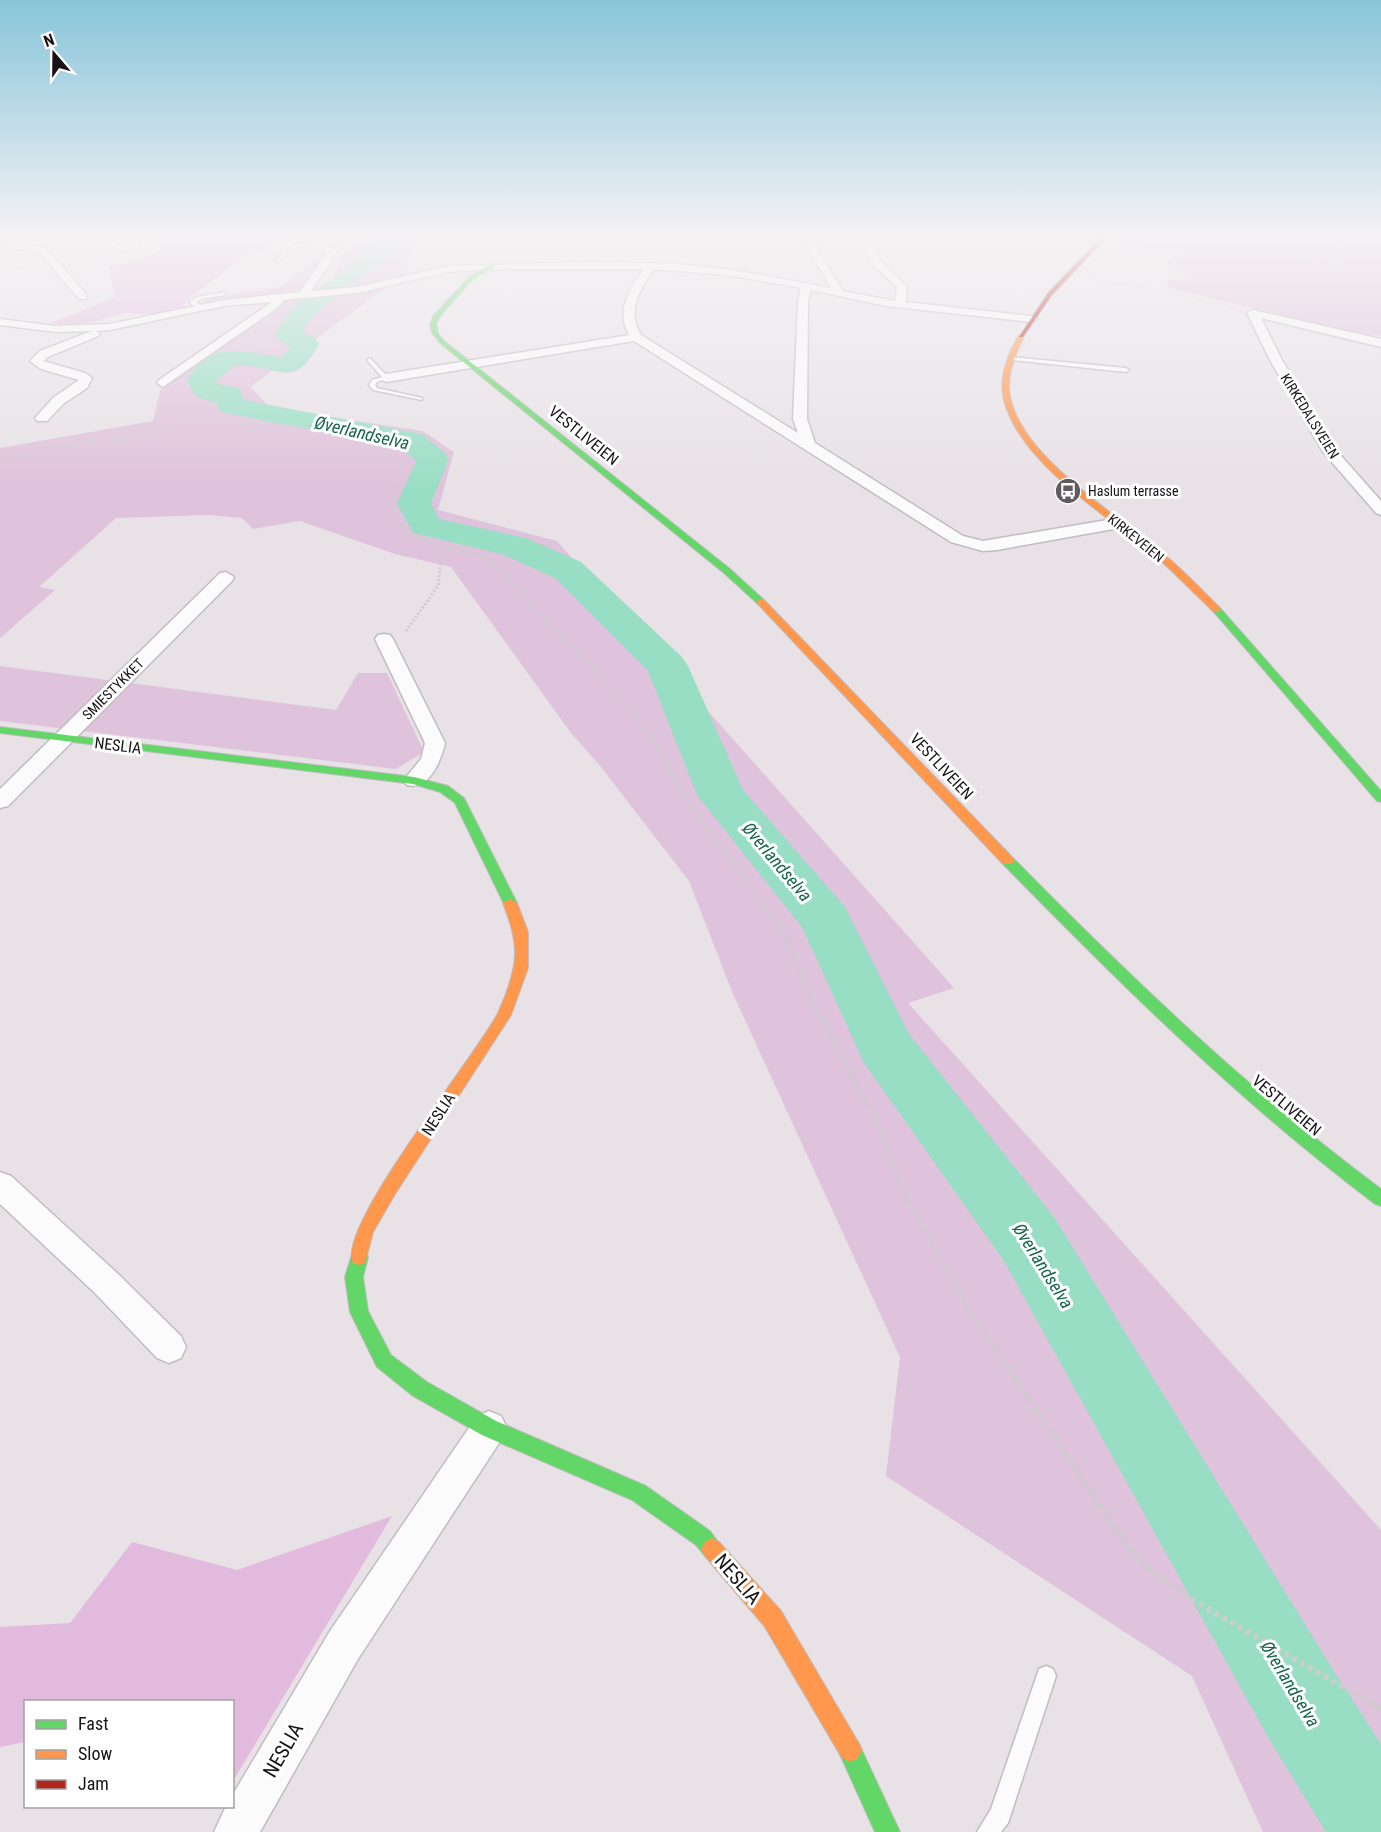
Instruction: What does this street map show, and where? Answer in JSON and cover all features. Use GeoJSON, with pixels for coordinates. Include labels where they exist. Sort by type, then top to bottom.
{"type":"FeatureCollection","features":[{"type":"Feature","properties":{"kind":"street"},"geometry":{"type":"LineString","coordinates":[[42,418],[58,401],[83,385],[86,378],[72,372],[40,365],[36,361],[45,354],[110,327],[148,318]]}},
{"type":"Feature","properties":{"kind":"street"},"geometry":{"type":"LineString","coordinates":[[163,383],[255,318]]}},
{"type":"Feature","properties":{"kind":"street","name":"VESTLIVEIEN"},"geometry":{"type":"LineString","coordinates":[[435,318],[433,324],[435,333],[442,342],[727,572],[758,600],[1023,876],[1176,1030],[1275,1118],[1345,1174],[1381,1199]]}},
{"type":"Feature","properties":{"kind":"street"},"geometry":{"type":"LineString","coordinates":[[626,318],[636,337],[942,530],[968,543],[983,546],[1007,544],[1119,523]]}},
{"type":"Feature","properties":{"kind":"street"},"geometry":{"type":"LineString","coordinates":[[803,318],[800,418],[809,447]]}},
{"type":"Feature","properties":{"kind":"street"},"geometry":{"type":"LineString","coordinates":[[1026,318],[1031,319]]}},
{"type":"Feature","properties":{"kind":"street","name":"KIRKEDALSVEIEN"},"geometry":{"type":"LineString","coordinates":[[1256,318],[1276,360],[1330,452],[1381,510]]}},
{"type":"Feature","properties":{"kind":"street"},"geometry":{"type":"LineString","coordinates":[[1280,318],[1381,343]]}},
{"type":"Feature","properties":{"kind":"street","name":"KIRKEVEIEN"},"geometry":{"type":"LineString","coordinates":[[1031,319],[1012,358],[1004,387],[1017,421],[1056,471],[1185,579],[1217,611],[1381,798]]}},
{"type":"Feature","properties":{"kind":"street"},"geometry":{"type":"LineString","coordinates":[[0,322],[56,329],[110,327]]}},
{"type":"Feature","properties":{"kind":"street"},"geometry":{"type":"LineString","coordinates":[[386,378],[636,337]]}},
{"type":"Feature","properties":{"kind":"street","name":"SMIESTYKKET"},"geometry":{"type":"LineString","coordinates":[[0,801],[226,577]]}},
{"type":"Feature","properties":{"kind":"street"},"geometry":{"type":"LineString","coordinates":[[386,644],[435,743],[431,760],[414,781]]}},
{"type":"Feature","properties":{"kind":"street","name":"NESLIA"},"geometry":{"type":"LineString","coordinates":[[0,730],[414,781],[444,789],[460,801],[504,888],[521,932],[521,968],[504,1015],[389,1189],[365,1231],[354,1277],[359,1312],[384,1361],[420,1389],[489,1428],[639,1493],[703,1538],[773,1619],[845,1740],[888,1832]]}},
{"type":"Feature","properties":{"kind":"street"},"geometry":{"type":"LineString","coordinates":[[0,1185],[106,1283],[169,1347]]}},
{"type":"Feature","properties":{"kind":"street","name":"NESLIA"},"geometry":{"type":"LineString","coordinates":[[236,1832],[344,1645],[489,1428]]}},
{"type":"Feature","properties":{"kind":"lane"},"geometry":{"type":"LineString","coordinates":[[1012,358],[1126,370]]}},
{"type":"Feature","properties":{"kind":"lane"},"geometry":{"type":"LineString","coordinates":[[370,360],[386,378],[374,381],[372,385],[375,389],[420,399]]}},
{"type":"Feature","properties":{"kind":"lane"},"geometry":{"type":"LineString","coordinates":[[988,1832],[1000,1815],[1046,1676]]}},
{"type":"Feature","properties":{"kind":"path"},"geometry":{"type":"LineString","coordinates":[[163,383],[161,398],[173,412],[184,419],[292,426],[358,438],[391,453],[402,463],[400,488],[395,507],[397,521],[405,531],[420,540],[486,558],[503,569],[539,614],[588,662],[652,738],[691,806],[784,933],[824,1027],[880,1128],[902,1190],[973,1316],[1134,1556],[1184,1595],[1381,1708]]}},
{"type":"Feature","properties":{"kind":"path"},"geometry":{"type":"LineString","coordinates":[[0,461],[60,446],[154,433],[177,425],[184,419]]}},
{"type":"Feature","properties":{"kind":"path"},"geometry":{"type":"LineString","coordinates":[[386,644],[398,643],[438,586],[441,560],[449,547]]}},
{"type":"Feature","properties":{"kind":"shaded area"},"geometry":{"type":"Polygon","coordinates":[[[62,318],[105,318],[68,325],[51,323],[62,318]]]}},
{"type":"Feature","properties":{"kind":"shaded area"},"geometry":{"type":"Polygon","coordinates":[[[253,318],[344,318],[250,387],[271,408],[423,431],[454,452],[438,510],[557,541],[954,988],[908,1003],[1381,1530],[1381,1832],[1263,1832],[1192,1676],[886,1476],[900,1357],[733,994],[689,881],[601,767],[571,733],[451,567],[395,554],[300,521],[253,529],[242,518],[208,515],[116,518],[39,587],[55,590],[0,638],[0,448],[153,421],[162,384],[253,318]]]}},
{"type":"Feature","properties":{"kind":"shaded area"},"geometry":{"type":"Polygon","coordinates":[[[1296,318],[1381,318],[1381,336],[1361,334],[1296,318]]]}},
{"type":"Feature","properties":{"kind":"shaded area"},"geometry":{"type":"Polygon","coordinates":[[[0,666],[336,710],[358,673],[387,673],[424,752],[396,769],[0,721],[0,666]]]}},
{"type":"Feature","properties":{"kind":"shaded area"},"geometry":{"type":"Polygon","coordinates":[[[392,1516],[234,1779],[234,1700],[24,1700],[24,1742],[0,1747],[0,1627],[70,1623],[132,1542],[237,1570],[392,1516]]]}},
{"type":"Feature","properties":{"kind":"waterway","name":"Øverlandselva"},"geometry":{"type":"LineString","coordinates":[[297,318],[287,335],[306,344],[299,356],[291,363],[272,364],[238,357],[224,360],[201,379],[204,388],[210,393],[229,394],[231,406],[411,441],[433,459],[414,503],[425,526],[513,546],[568,570],[667,666],[721,795],[826,920],[885,1047],[1029,1239],[1302,1706],[1381,1831]]}},
{"type":"Feature","properties":{"kind":"traffic: fast"},"geometry":{"type":"LineString","coordinates":[[435,318],[433,324],[435,333],[442,342],[727,571],[761,602]]}},
{"type":"Feature","properties":{"kind":"traffic: fast"},"geometry":{"type":"LineString","coordinates":[[1217,610],[1381,798]]}},
{"type":"Feature","properties":{"kind":"traffic: fast"},"geometry":{"type":"LineString","coordinates":[[0,730],[414,781],[444,789],[460,801],[510,903]]}},
{"type":"Feature","properties":{"kind":"traffic: fast"},"geometry":{"type":"LineString","coordinates":[[1008,861],[1096,951],[1187,1038],[1281,1121],[1381,1199]]}},
{"type":"Feature","properties":{"kind":"traffic: fast"},"geometry":{"type":"LineString","coordinates":[[359,1257],[354,1277],[359,1312],[384,1361],[420,1389],[489,1428],[639,1493],[703,1538],[712,1549]]}},
{"type":"Feature","properties":{"kind":"traffic: fast"},"geometry":{"type":"LineString","coordinates":[[850,1750],[888,1832]]}},
{"type":"Feature","properties":{"kind":"traffic: slow"},"geometry":{"type":"LineString","coordinates":[[1021,336],[1013,352],[1006,379],[1006,397],[1019,427],[1052,467],[1095,505],[1157,553],[1217,610]]}},
{"type":"Feature","properties":{"kind":"traffic: slow"},"geometry":{"type":"LineString","coordinates":[[761,602],[1008,861]]}},
{"type":"Feature","properties":{"kind":"traffic: slow"},"geometry":{"type":"LineString","coordinates":[[359,1257],[365,1231],[389,1189],[504,1015],[521,968],[521,932],[510,903]]}},
{"type":"Feature","properties":{"kind":"traffic: slow"},"geometry":{"type":"LineString","coordinates":[[712,1549],[773,1619],[850,1750]]}},
{"type":"Feature","properties":{"kind":"traffic: jam"},"geometry":{"type":"LineString","coordinates":[[1021,336],[1033,318]]}},
{"type":"Feature","properties":{"kind":"place","name":"Haslum terrasse"},"geometry":{"type":"Point","coordinates":[1068,491]}}]}
